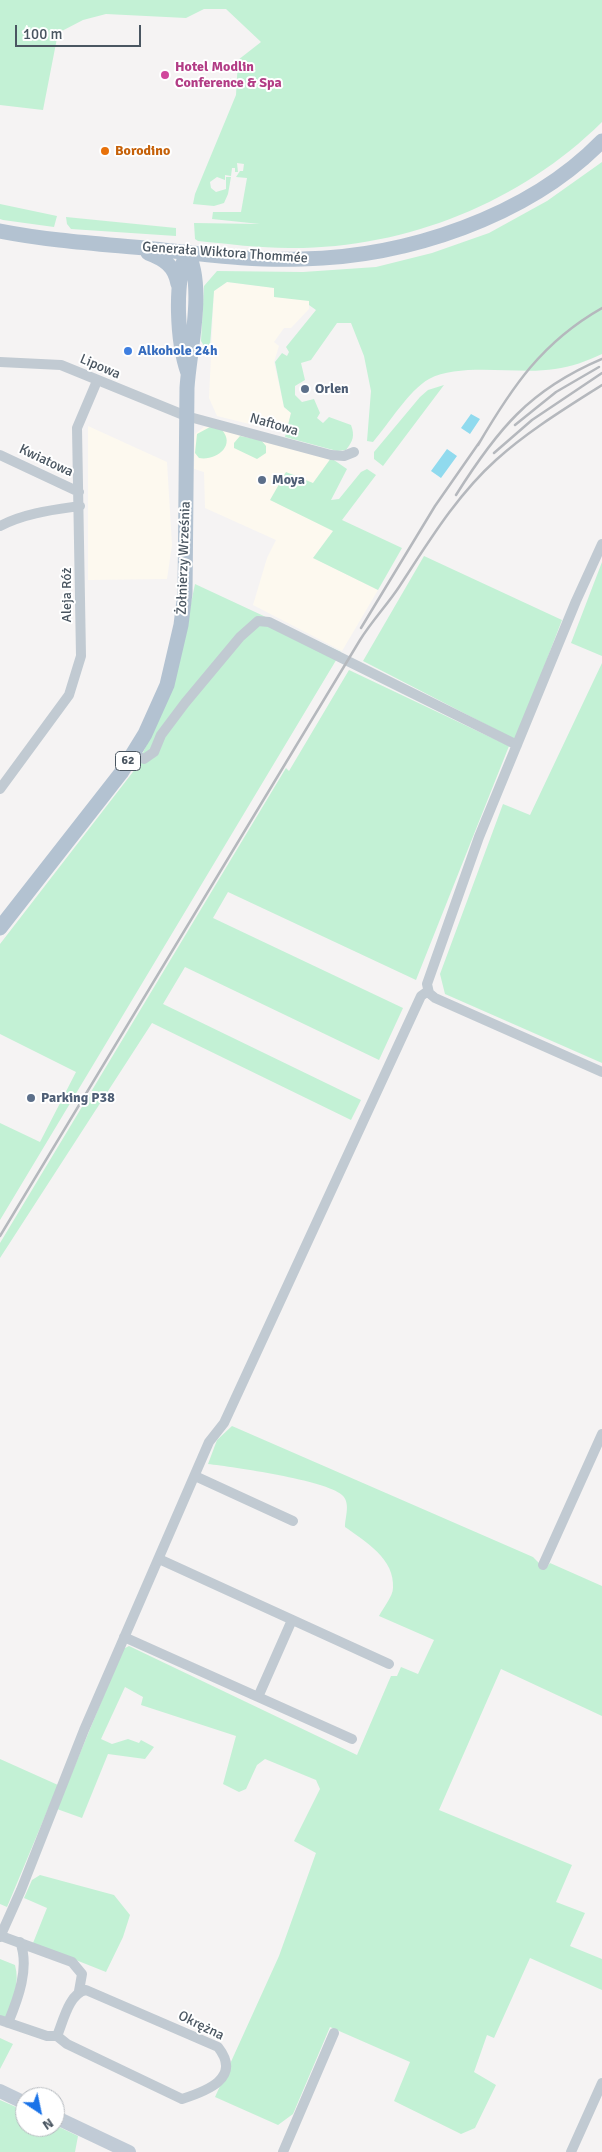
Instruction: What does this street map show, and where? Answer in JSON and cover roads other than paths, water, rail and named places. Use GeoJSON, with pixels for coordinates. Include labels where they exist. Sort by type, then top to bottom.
{"type":"FeatureCollection","features":[{"type":"Feature","properties":{"kind":"main road","name":"Generała Wiktora Thommée"},"geometry":{"type":"LineString","coordinates":[[0,231],[50,239],[238,257],[290,260],[340,257],[399,247],[439,236],[485,218],[527,196],[567,170],[602,140]]}},
{"type":"Feature","properties":{"kind":"main road","name":"62"},"geometry":{"type":"LineString","coordinates":[[127,247],[158,257],[168,263],[175,272],[180,290]]}},
{"type":"Feature","properties":{"kind":"main road","name":"Żołnierzy Września"},"geometry":{"type":"LineString","coordinates":[[187,252],[182,264],[180,290],[181,354],[188,373]]}},
{"type":"Feature","properties":{"kind":"main road","name":"Żołnierzy Września"},"geometry":{"type":"LineString","coordinates":[[0,928],[133,754],[154,715],[167,685],[182,625],[186,562],[186,416],[188,373],[192,355],[196,298],[193,267],[187,252]]}},
{"type":"Feature","properties":{"kind":"main road"},"geometry":{"type":"LineString","coordinates":[[196,298],[200,276],[205,267],[238,257]]}},
{"type":"Feature","properties":{"kind":"street","name":"Lipowa"},"geometry":{"type":"LineString","coordinates":[[0,362],[61,365],[97,382],[186,416]]}},
{"type":"Feature","properties":{"kind":"street","name":"Aleja Róż"},"geometry":{"type":"LineString","coordinates":[[0,789],[69,695],[81,656],[78,428],[97,382]]}},
{"type":"Feature","properties":{"kind":"street","name":"Naftowa"},"geometry":{"type":"LineString","coordinates":[[186,416],[331,455],[344,456],[354,452]]}},
{"type":"Feature","properties":{"kind":"street","name":"Kwiatowa"},"geometry":{"type":"LineString","coordinates":[[0,455],[79,492]]}},
{"type":"Feature","properties":{"kind":"street"},"geometry":{"type":"LineString","coordinates":[[0,526],[14,519],[38,512],[80,506]]}},
{"type":"Feature","properties":{"kind":"street"},"geometry":{"type":"LineString","coordinates":[[602,544],[576,601],[479,837],[428,979],[428,990],[435,998],[602,1072]]}},
{"type":"Feature","properties":{"kind":"street"},"geometry":{"type":"LineString","coordinates":[[133,754],[144,759],[151,755],[161,736],[185,703],[240,638],[258,621],[269,622],[517,745]]}},
{"type":"Feature","properties":{"kind":"street"},"geometry":{"type":"LineString","coordinates":[[57,2036],[79,1991],[82,1974],[72,1962],[0,1936],[21,1890],[84,1730],[214,1434],[224,1423],[421,996],[428,990]]}},
{"type":"Feature","properties":{"kind":"street"},"geometry":{"type":"LineString","coordinates":[[543,1565],[602,1434]]}},
{"type":"Feature","properties":{"kind":"street"},"geometry":{"type":"LineString","coordinates":[[195,1476],[293,1521]]}},
{"type":"Feature","properties":{"kind":"street"},"geometry":{"type":"LineString","coordinates":[[159,1559],[389,1664]]}},
{"type":"Feature","properties":{"kind":"street"},"geometry":{"type":"LineString","coordinates":[[258,1697],[292,1620]]}},
{"type":"Feature","properties":{"kind":"street"},"geometry":{"type":"LineString","coordinates":[[124,1637],[352,1740]]}},
{"type":"Feature","properties":{"kind":"street"},"geometry":{"type":"LineString","coordinates":[[4,2021],[19,1995],[23,1950],[20,1942]]}},
{"type":"Feature","properties":{"kind":"street","name":"Okrężna"},"geometry":{"type":"LineString","coordinates":[[4,2021],[46,2036],[57,2036],[67,2044],[182,2099],[204,2092],[223,2078],[226,2066],[225,2056],[218,2047],[86,1990],[79,1991]]}},
{"type":"Feature","properties":{"kind":"street"},"geometry":{"type":"LineString","coordinates":[[283,2152],[334,2033]]}},
{"type":"Feature","properties":{"kind":"street"},"geometry":{"type":"LineString","coordinates":[[571,2152],[602,2083]]}},
{"type":"Feature","properties":{"kind":"street"},"geometry":{"type":"LineString","coordinates":[[0,2092],[15,2099]]}},
{"type":"Feature","properties":{"kind":"street"},"geometry":{"type":"LineString","coordinates":[[65,2122],[129,2152]]}},
{"type":"Feature","properties":{"kind":"water"},"geometry":{"type":"Polygon","coordinates":[[[471,414],[480,419],[470,434],[461,428],[471,414]]]}},
{"type":"Feature","properties":{"kind":"water"},"geometry":{"type":"Polygon","coordinates":[[[447,449],[457,456],[441,478],[431,471],[447,449]]]}},
{"type":"Feature","properties":{"kind":"railway"},"geometry":{"type":"LineString","coordinates":[[478,445],[516,385],[545,351],[581,321],[602,308]]}},
{"type":"Feature","properties":{"kind":"railway"},"geometry":{"type":"LineString","coordinates":[[456,495],[486,451],[517,414],[554,384],[602,359]]}},
{"type":"Feature","properties":{"kind":"railway"},"geometry":{"type":"LineString","coordinates":[[515,425],[556,392],[599,367]]}},
{"type":"Feature","properties":{"kind":"railway"},"geometry":{"type":"LineString","coordinates":[[494,453],[532,420],[602,373]]}},
{"type":"Feature","properties":{"kind":"railway"},"geometry":{"type":"LineString","coordinates":[[0,1236],[360,640],[394,594],[443,520],[468,489],[508,449],[547,420],[602,385]]}},
{"type":"Feature","properties":{"kind":"railway"},"geometry":{"type":"LineString","coordinates":[[361,628],[435,506],[481,440]]}},
{"type":"Feature","properties":{"kind":"place","name":"Hotel Modlin Conference & Spa"},"geometry":{"type":"Point","coordinates":[165,75]}},
{"type":"Feature","properties":{"kind":"place","name":"Borodino"},"geometry":{"type":"Point","coordinates":[105,151]}},
{"type":"Feature","properties":{"kind":"place","name":"Alkohole 24h"},"geometry":{"type":"Point","coordinates":[128,351]}},
{"type":"Feature","properties":{"kind":"place","name":"Orlen"},"geometry":{"type":"Point","coordinates":[305,389]}},
{"type":"Feature","properties":{"kind":"place","name":"Moya"},"geometry":{"type":"Point","coordinates":[262,480]}},
{"type":"Feature","properties":{"kind":"place","name":"Parking P38"},"geometry":{"type":"Point","coordinates":[31,1098]}}]}
